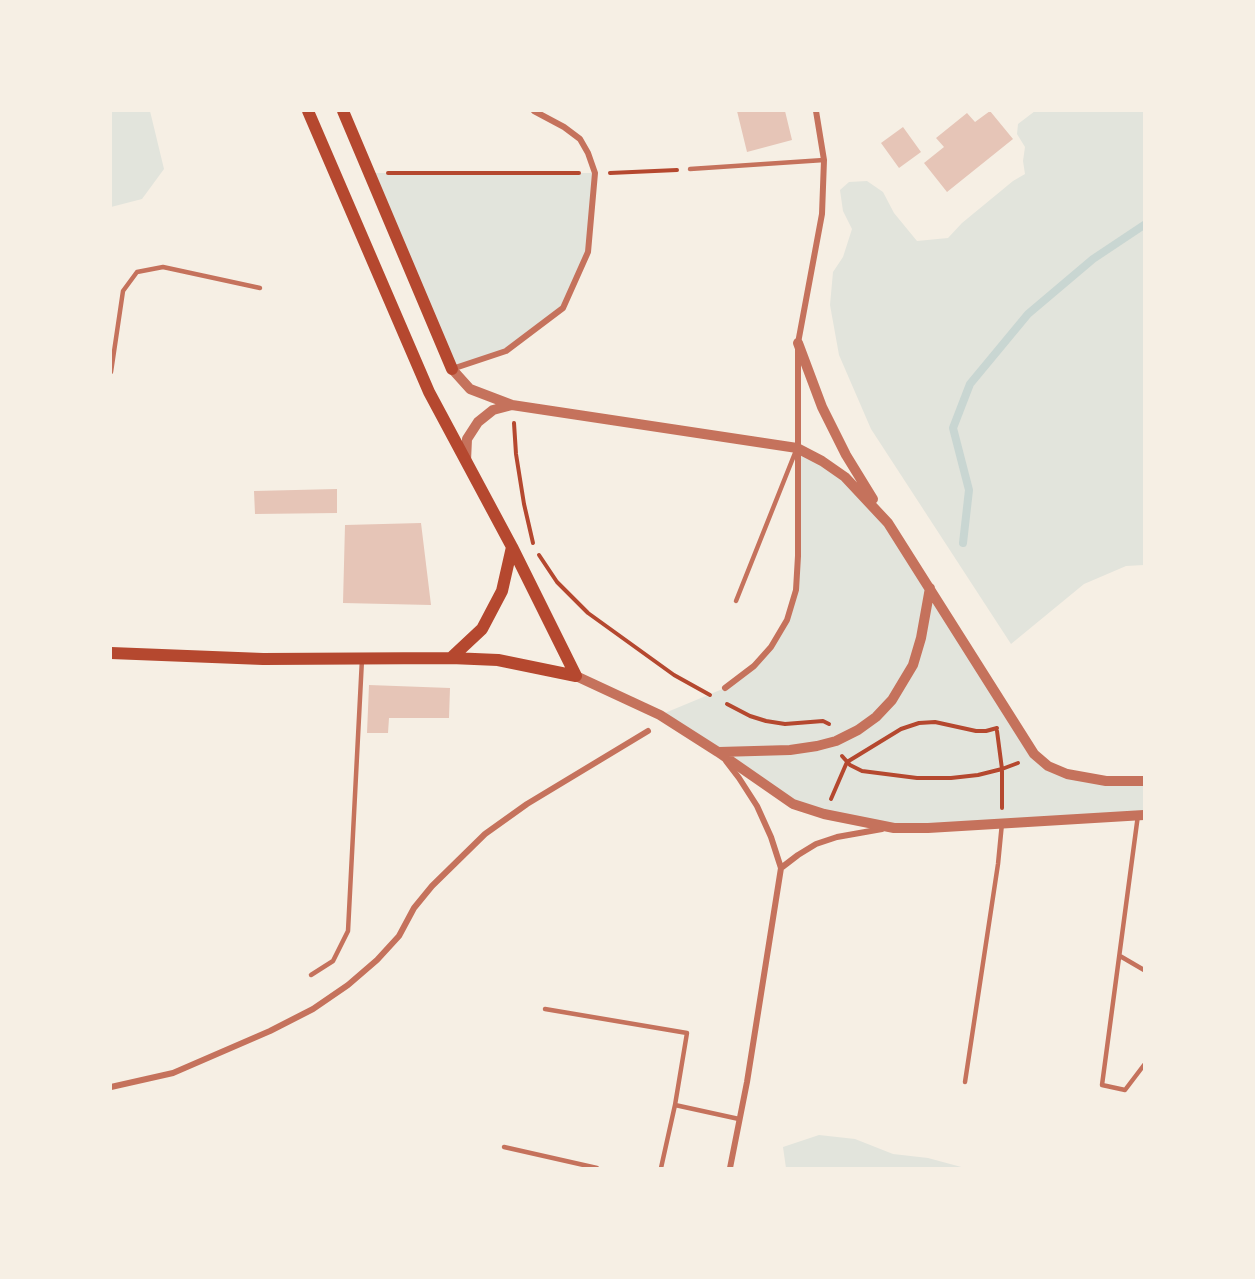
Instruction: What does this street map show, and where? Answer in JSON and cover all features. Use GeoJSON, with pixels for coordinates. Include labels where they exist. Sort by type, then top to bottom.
{"type":"FeatureCollection","features":[{"type":"Feature","properties":{"kind":"main road"},"geometry":{"type":"LineString","coordinates":[[308,111],[429,392],[512,547],[576,676]]}},
{"type":"Feature","properties":{"kind":"main road"},"geometry":{"type":"LineString","coordinates":[[343,111],[452,369]]}},
{"type":"Feature","properties":{"kind":"main road"},"geometry":{"type":"LineString","coordinates":[[451,658],[482,629],[502,591],[512,547]]}},
{"type":"Feature","properties":{"kind":"main road"},"geometry":{"type":"LineString","coordinates":[[111,653],[262,659],[451,658],[498,660],[576,676]]}},
{"type":"Feature","properties":{"kind":"street"},"geometry":{"type":"LineString","coordinates":[[534,111],[564,127],[580,139],[588,153],[595,173],[588,252],[563,308],[506,351],[452,369],[470,389],[512,405],[797,448],[822,461],[845,477],[888,523]]}},
{"type":"Feature","properties":{"kind":"street"},"geometry":{"type":"LineString","coordinates":[[725,688],[754,666],[771,647],[787,620],[796,590],[798,343],[822,214],[824,160],[816,111]]}},
{"type":"Feature","properties":{"kind":"street"},"geometry":{"type":"LineString","coordinates":[[798,343],[822,407],[846,455],[1034,754],[1048,766],[1067,774],[1106,781],[1144,781]]}},
{"type":"Feature","properties":{"kind":"street"},"geometry":{"type":"LineString","coordinates":[[466,461],[467,439],[478,422],[493,410],[512,405]]}},
{"type":"Feature","properties":{"kind":"street"},"geometry":{"type":"LineString","coordinates":[[718,752],[790,750],[817,746],[836,741],[858,730],[876,717],[892,700],[913,665],[921,638],[930,588]]}},
{"type":"Feature","properties":{"kind":"street"},"geometry":{"type":"LineString","coordinates":[[576,676],[660,715],[794,804],[824,814],[894,828]]}},
{"type":"Feature","properties":{"kind":"street"},"geometry":{"type":"LineString","coordinates":[[111,1087],[172,1073],[270,1031],[313,1009],[348,985],[377,960],[399,936],[414,908],[432,886],[485,834],[527,804],[648,731]]}},
{"type":"Feature","properties":{"kind":"street"},"geometry":{"type":"LineString","coordinates":[[718,752],[739,778],[757,806],[771,837],[781,868],[747,1083],[730,1168]]}},
{"type":"Feature","properties":{"kind":"street"},"geometry":{"type":"LineString","coordinates":[[781,868],[798,855],[827,840],[859,832],[894,828],[1141,815]]}},
{"type":"Feature","properties":{"kind":"lane"},"geometry":{"type":"LineString","coordinates":[[690,170],[824,160]]}},
{"type":"Feature","properties":{"kind":"lane"},"geometry":{"type":"LineString","coordinates":[[111,372],[123,291],[137,272],[163,267],[260,288]]}},
{"type":"Feature","properties":{"kind":"lane"},"geometry":{"type":"LineString","coordinates":[[736,601],[797,448]]}},
{"type":"Feature","properties":{"kind":"lane"},"geometry":{"type":"LineString","coordinates":[[311,975],[333,961],[348,932],[362,659]]}},
{"type":"Feature","properties":{"kind":"lane"},"geometry":{"type":"LineString","coordinates":[[1141,815],[1102,1085],[1125,1090],[1144,1065]]}},
{"type":"Feature","properties":{"kind":"lane"},"geometry":{"type":"LineString","coordinates":[[965,1082],[999,864],[1002,823]]}},
{"type":"Feature","properties":{"kind":"lane"},"geometry":{"type":"LineString","coordinates":[[1120,956],[1144,970]]}},
{"type":"Feature","properties":{"kind":"lane"},"geometry":{"type":"LineString","coordinates":[[545,1009],[687,1034],[662,1168]]}},
{"type":"Feature","properties":{"kind":"lane"},"geometry":{"type":"LineString","coordinates":[[675,1105],[739,1119]]}},
{"type":"Feature","properties":{"kind":"lane"},"geometry":{"type":"LineString","coordinates":[[504,1147],[597,1168]]}},
{"type":"Feature","properties":{"kind":"path"},"geometry":{"type":"LineString","coordinates":[[369,173],[595,173],[690,170]]}},
{"type":"Feature","properties":{"kind":"path"},"geometry":{"type":"LineString","coordinates":[[512,405],[516,454],[524,504],[535,548],[557,582],[588,613],[674,675],[713,696]]}},
{"type":"Feature","properties":{"kind":"path"},"geometry":{"type":"LineString","coordinates":[[723,702],[750,716],[766,721],[785,724],[826,722],[847,762],[862,771],[917,778],[951,778],[1002,769],[1034,754]]}},
{"type":"Feature","properties":{"kind":"path"},"geometry":{"type":"LineString","coordinates":[[824,814],[847,762],[902,729],[919,723],[935,722],[986,731],[997,728],[1011,718]]}},
{"type":"Feature","properties":{"kind":"path"},"geometry":{"type":"LineString","coordinates":[[997,728],[1002,769],[1002,823]]}},
{"type":"Feature","properties":{"kind":"shaded area"},"geometry":{"type":"Polygon","coordinates":[[[111,111],[150,111],[164,169],[142,199],[111,207],[111,111]]]}},
{"type":"Feature","properties":{"kind":"shaded area"},"geometry":{"type":"Polygon","coordinates":[[[1035,111],[1144,111],[1144,565],[1126,566],[1084,584],[1011,644],[871,429],[839,355],[830,305],[833,272],[843,257],[852,229],[843,211],[840,190],[849,182],[867,181],[883,192],[894,213],[917,241],[948,238],[962,223],[1013,181],[1025,174],[1023,161],[1025,147],[1017,134],[1018,124],[1035,111]]]}},
{"type":"Feature","properties":{"kind":"shaded area"},"geometry":{"type":"Polygon","coordinates":[[[369,173],[595,173],[588,252],[563,308],[506,351],[452,369],[369,173]]]}},
{"type":"Feature","properties":{"kind":"shaded area"},"geometry":{"type":"Polygon","coordinates":[[[797,448],[822,461],[888,523],[1034,754],[1067,774],[1144,781],[1144,815],[894,828],[793,804],[660,715],[725,688],[754,667],[787,620],[796,590],[797,448]]]}},
{"type":"Feature","properties":{"kind":"shaded area"},"geometry":{"type":"Polygon","coordinates":[[[819,1135],[855,1139],[893,1154],[928,1158],[965,1168],[786,1168],[783,1147],[819,1135]]]}},
{"type":"Feature","properties":{"kind":"building"},"geometry":{"type":"Polygon","coordinates":[[[737,111],[785,111],[792,140],[747,152],[737,111]]]}},
{"type":"Feature","properties":{"kind":"building"},"geometry":{"type":"Polygon","coordinates":[[[990,111],[1013,139],[947,192],[924,163],[944,147],[936,138],[967,113],[975,122],[990,111]]]}},
{"type":"Feature","properties":{"kind":"building"},"geometry":{"type":"Polygon","coordinates":[[[903,127],[921,152],[899,168],[881,143],[903,127]]]}},
{"type":"Feature","properties":{"kind":"building"},"geometry":{"type":"Polygon","coordinates":[[[337,489],[337,513],[255,514],[254,491],[337,489]]]}},
{"type":"Feature","properties":{"kind":"building"},"geometry":{"type":"Polygon","coordinates":[[[421,523],[431,605],[343,603],[345,525],[421,523]]]}},
{"type":"Feature","properties":{"kind":"building"},"geometry":{"type":"Polygon","coordinates":[[[369,685],[450,688],[449,718],[389,718],[388,733],[367,733],[369,685]]]}},
{"type":"Feature","properties":{"kind":"waterway"},"geometry":{"type":"LineString","coordinates":[[963,543],[969,490],[953,428],[970,384],[1028,314],[1093,259],[1144,225]]}}]}
